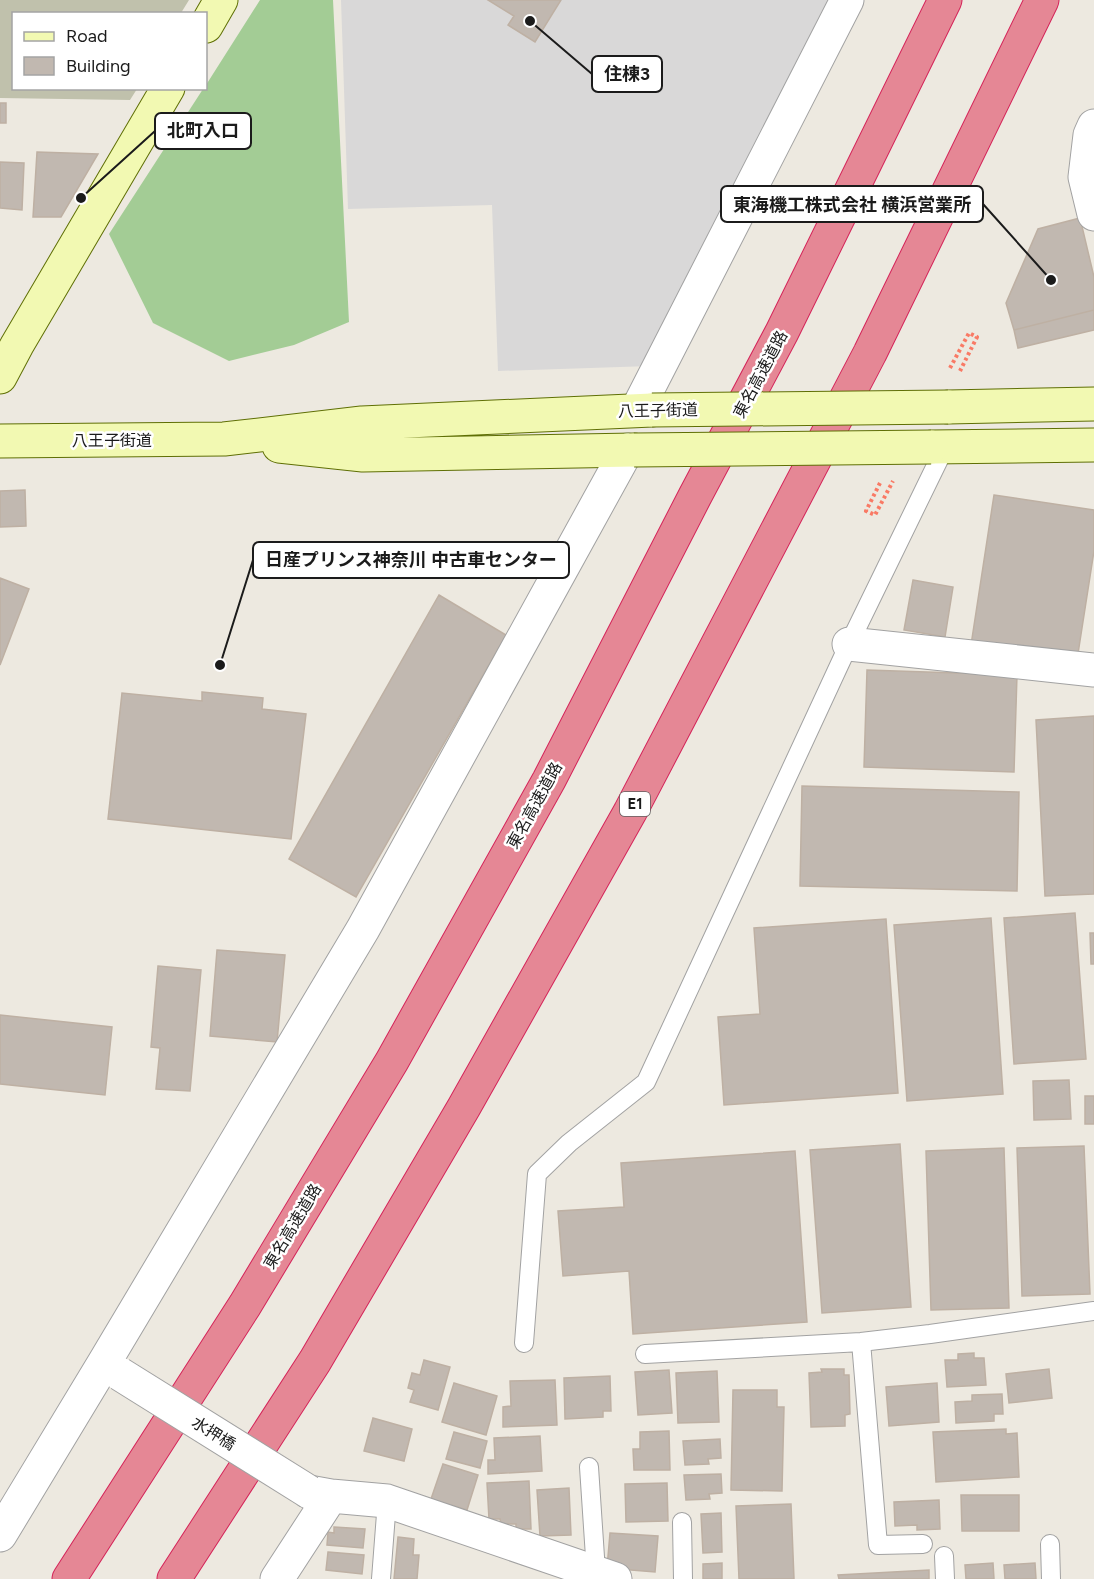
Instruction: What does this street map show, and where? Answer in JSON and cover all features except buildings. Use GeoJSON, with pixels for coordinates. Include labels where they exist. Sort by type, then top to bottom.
{"type":"FeatureCollection","features":[{"type":"Feature","properties":{"kind":"highway","name":"東名高速道路"},"geometry":{"type":"LineString","coordinates":[[69,1579],[263,1275],[392,1061],[537,801],[782,332],[945,0]]}},
{"type":"Feature","properties":{"kind":"highway","name":"E1"},"geometry":{"type":"LineString","coordinates":[[174,1579],[315,1361],[464,1107],[630,812],[870,353],[1042,0]]}},
{"type":"Feature","properties":{"kind":"street"},"geometry":{"type":"LineString","coordinates":[[207,24],[221,0]]}},
{"type":"Feature","properties":{"kind":"street"},"geometry":{"type":"LineString","coordinates":[[645,410],[847,0]]}},
{"type":"Feature","properties":{"kind":"street"},"geometry":{"type":"LineString","coordinates":[[0,377],[167,90]]}},
{"type":"Feature","properties":{"kind":"street"},"geometry":{"type":"LineString","coordinates":[[1094,126],[1090,135],[1085,177],[1094,214]]}},
{"type":"Feature","properties":{"kind":"street","name":"八王子街道"},"geometry":{"type":"LineString","coordinates":[[0,441],[224,439],[362,423],[645,410],[1094,404]]}},
{"type":"Feature","properties":{"kind":"street","name":"八王子街道"},"geometry":{"type":"LineString","coordinates":[[224,439],[363,455],[1094,445]]}},
{"type":"Feature","properties":{"kind":"street"},"geometry":{"type":"LineString","coordinates":[[0,1535],[112,1368],[363,929],[631,450]]}},
{"type":"Feature","properties":{"kind":"street"},"geometry":{"type":"LineString","coordinates":[[849,644],[1094,670]]}},
{"type":"Feature","properties":{"kind":"street","name":"水押橋"},"geometry":{"type":"LineString","coordinates":[[112,1368],[320,1494]]}},
{"type":"Feature","properties":{"kind":"street"},"geometry":{"type":"LineString","coordinates":[[277,1579],[320,1494],[387,1502],[606,1575]]}},
{"type":"Feature","properties":{"kind":"lane"},"geometry":{"type":"LineString","coordinates":[[524,1343],[537,1174],[569,1143],[646,1082],[938,447]]}},
{"type":"Feature","properties":{"kind":"lane"},"geometry":{"type":"LineString","coordinates":[[645,1354],[861,1342],[1094,1311]]}},
{"type":"Feature","properties":{"kind":"lane"},"geometry":{"type":"LineString","coordinates":[[861,1342],[878,1545],[923,1544]]}},
{"type":"Feature","properties":{"kind":"lane"},"geometry":{"type":"LineString","coordinates":[[589,1467],[606,1575]]}},
{"type":"Feature","properties":{"kind":"lane"},"geometry":{"type":"LineString","coordinates":[[381,1579],[387,1502]]}},
{"type":"Feature","properties":{"kind":"lane"},"geometry":{"type":"LineString","coordinates":[[682,1522],[683,1579]]}},
{"type":"Feature","properties":{"kind":"lane"},"geometry":{"type":"LineString","coordinates":[[1050,1544],[1052,1579]]}},
{"type":"Feature","properties":{"kind":"lane"},"geometry":{"type":"LineString","coordinates":[[944,1556],[945,1579]]}},
{"type":"Feature","properties":{"kind":"path"},"geometry":{"type":"LineString","coordinates":[[951,368],[969,333],[977,337],[960,371]]}},
{"type":"Feature","properties":{"kind":"path"},"geometry":{"type":"LineString","coordinates":[[880,483],[866,511],[875,515],[893,480]]}},
{"type":"Feature","properties":{"kind":"shaded area"},"geometry":{"type":"Polygon","coordinates":[[[0,0],[189,0],[182,12],[12,12],[12,90],[136,90],[130,100],[0,98],[0,0]]]}},
{"type":"Feature","properties":{"kind":"shaded area"},"geometry":{"type":"Polygon","coordinates":[[[341,0],[832,0],[650,366],[498,371],[492,205],[348,209],[341,0]]]}},
{"type":"Feature","properties":{"kind":"green space"},"geometry":{"type":"Polygon","coordinates":[[[260,0],[333,0],[349,322],[294,345],[229,361],[153,323],[109,234],[202,90],[207,90],[207,83],[260,0]]]}},
{"type":"Feature","properties":{"kind":"place","name":"住棟3"},"geometry":{"type":"Point","coordinates":[530,21]}},
{"type":"Feature","properties":{"kind":"place","name":"北町入口"},"geometry":{"type":"Point","coordinates":[81,198]}},
{"type":"Feature","properties":{"kind":"place","name":"東海機工株式会社 横浜営業所"},"geometry":{"type":"Point","coordinates":[1051,280]}},
{"type":"Feature","properties":{"kind":"place","name":"日産プリンス神奈川 中古車センター"},"geometry":{"type":"Point","coordinates":[220,665]}}]}
